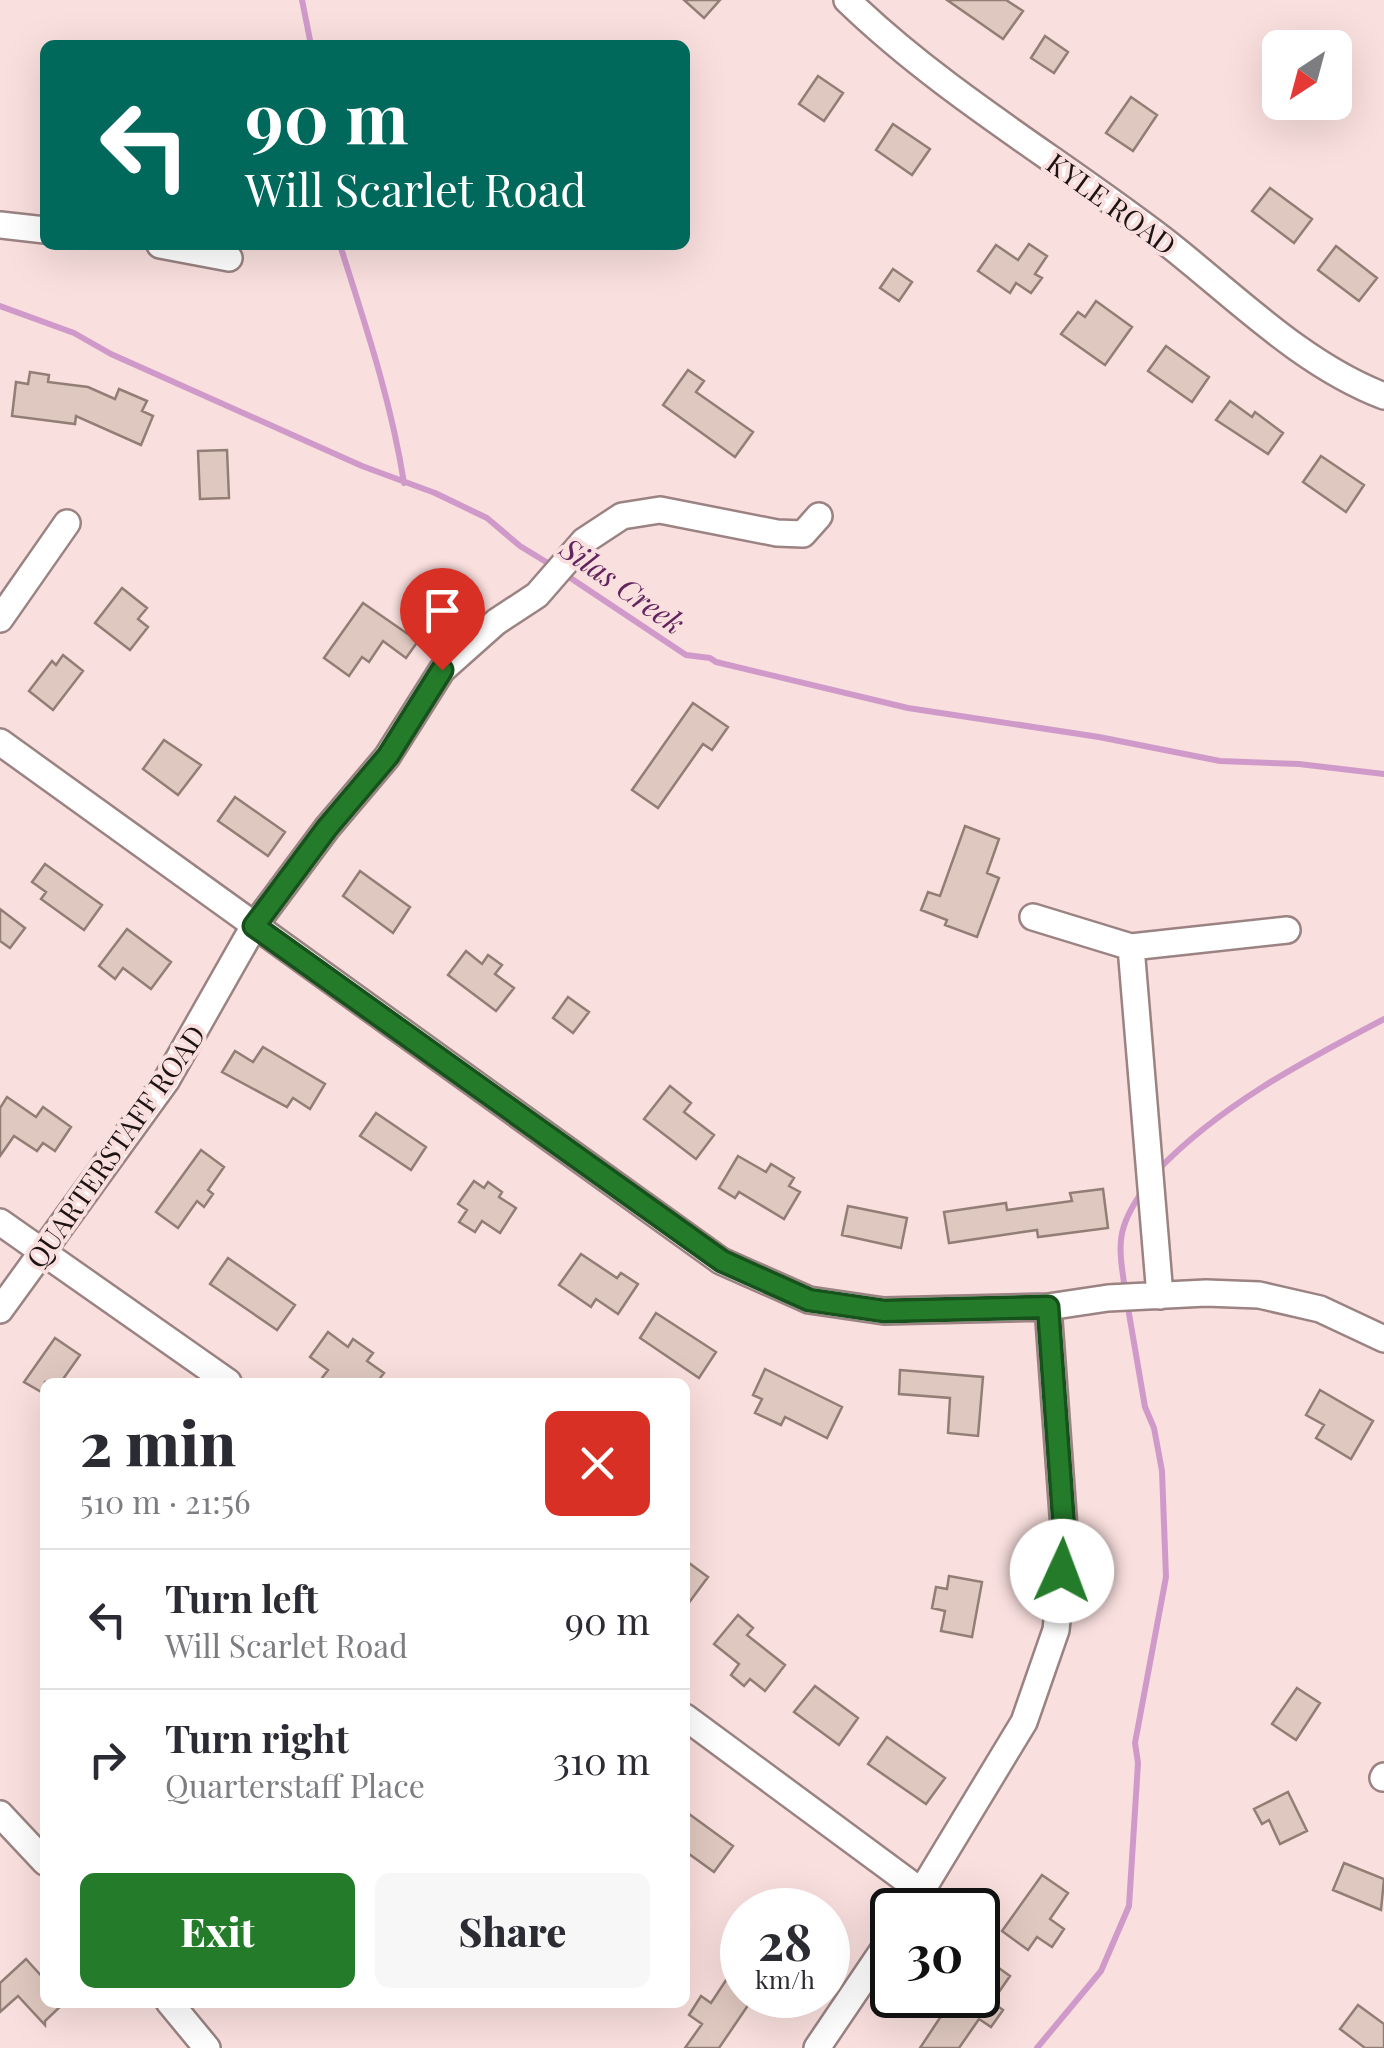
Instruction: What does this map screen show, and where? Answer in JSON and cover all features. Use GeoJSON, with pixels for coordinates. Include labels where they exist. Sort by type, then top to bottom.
{"type":"FeatureCollection","features":[{"type":"Feature","properties":{"kind":"street","name":"KYLE ROAD"},"geometry":{"type":"LineString","coordinates":[[847,0],[929,70],[1160,237],[1313,358],[1358,386],[1384,396]]}},
{"type":"Feature","properties":{"kind":"street"},"geometry":{"type":"LineString","coordinates":[[0,225],[40,229]]}},
{"type":"Feature","properties":{"kind":"street"},"geometry":{"type":"LineString","coordinates":[[187,250],[229,258]]}},
{"type":"Feature","properties":{"kind":"street","name":"QUARTERSTAFF ROAD"},"geometry":{"type":"LineString","coordinates":[[0,1310],[166,1081],[254,926],[327,828],[388,756],[442,670],[496,622],[543,588],[584,541],[622,516],[660,510],[777,534],[803,534],[819,516]]}},
{"type":"Feature","properties":{"kind":"street"},"geometry":{"type":"LineString","coordinates":[[0,619],[66,523]]}},
{"type":"Feature","properties":{"kind":"street"},"geometry":{"type":"LineString","coordinates":[[0,742],[722,1261],[809,1300],[884,1311],[1048,1307],[1108,1298],[1224,1294],[1285,1300],[1320,1309],[1384,1339]]}},
{"type":"Feature","properties":{"kind":"street"},"geometry":{"type":"LineString","coordinates":[[1033,917],[1132,946],[1287,930]]}},
{"type":"Feature","properties":{"kind":"street"},"geometry":{"type":"LineString","coordinates":[[1132,946],[1160,1296]]}},
{"type":"Feature","properties":{"kind":"street"},"geometry":{"type":"LineString","coordinates":[[0,1222],[222,1378]]}},
{"type":"Feature","properties":{"kind":"street"},"geometry":{"type":"LineString","coordinates":[[924,1888],[1024,1722],[1056,1630],[1065,1542],[1048,1307]]}},
{"type":"Feature","properties":{"kind":"street"},"geometry":{"type":"LineString","coordinates":[[690,1721],[898,1872],[908,1888]]}},
{"type":"Feature","properties":{"kind":"street"},"geometry":{"type":"LineString","coordinates":[[0,1814],[40,1857]]}},
{"type":"Feature","properties":{"kind":"street"},"geometry":{"type":"LineString","coordinates":[[817,2048],[870,1969]]}},
{"type":"Feature","properties":{"kind":"street"},"geometry":{"type":"LineString","coordinates":[[173,2008],[206,2048]]}},
{"type":"Feature","properties":{"kind":"building"},"geometry":{"type":"Polygon","coordinates":[[[684,0],[720,0],[704,18],[684,0]]]}},
{"type":"Feature","properties":{"kind":"building"},"geometry":{"type":"Polygon","coordinates":[[[947,0],[1006,0],[1023,11],[1003,39],[947,0]]]}},
{"type":"Feature","properties":{"kind":"building"},"geometry":{"type":"Polygon","coordinates":[[[1045,36],[1068,52],[1054,73],[1031,58],[1045,36]]]}},
{"type":"Feature","properties":{"kind":"building"},"geometry":{"type":"Polygon","coordinates":[[[818,76],[843,93],[824,121],[799,104],[818,76]]]}},
{"type":"Feature","properties":{"kind":"building"},"geometry":{"type":"Polygon","coordinates":[[[1131,97],[1157,115],[1133,151],[1106,133],[1131,97]]]}},
{"type":"Feature","properties":{"kind":"building"},"geometry":{"type":"Polygon","coordinates":[[[893,124],[930,149],[912,175],[876,150],[893,124]]]}},
{"type":"Feature","properties":{"kind":"building"},"geometry":{"type":"Polygon","coordinates":[[[1270,188],[1312,219],[1294,243],[1252,211],[1270,188]]]}},
{"type":"Feature","properties":{"kind":"building"},"geometry":{"type":"Polygon","coordinates":[[[1029,244],[1047,256],[1035,274],[1042,278],[1031,293],[1016,283],[1010,293],[978,271],[996,245],[1018,260],[1029,244]]]}},
{"type":"Feature","properties":{"kind":"building"},"geometry":{"type":"Polygon","coordinates":[[[1336,246],[1377,278],[1359,301],[1318,270],[1336,246]]]}},
{"type":"Feature","properties":{"kind":"building"},"geometry":{"type":"Polygon","coordinates":[[[893,269],[912,282],[899,301],[880,288],[893,269]]]}},
{"type":"Feature","properties":{"kind":"building"},"geometry":{"type":"Polygon","coordinates":[[[1096,301],[1132,327],[1105,365],[1061,334],[1078,312],[1085,317],[1096,301]]]}},
{"type":"Feature","properties":{"kind":"building"},"geometry":{"type":"Polygon","coordinates":[[[1166,346],[1209,377],[1192,402],[1148,371],[1166,346]]]}},
{"type":"Feature","properties":{"kind":"building"},"geometry":{"type":"Polygon","coordinates":[[[688,370],[704,381],[696,392],[753,432],[735,457],[663,405],[688,370]]]}},
{"type":"Feature","properties":{"kind":"building"},"geometry":{"type":"Polygon","coordinates":[[[30,372],[49,375],[48,382],[88,387],[115,399],[119,389],[147,401],[142,411],[153,416],[141,445],[76,416],[75,424],[12,416],[16,382],[28,384],[30,372]]]}},
{"type":"Feature","properties":{"kind":"building"},"geometry":{"type":"Polygon","coordinates":[[[1230,401],[1252,417],[1255,412],[1283,433],[1268,454],[1216,420],[1230,401]]]}},
{"type":"Feature","properties":{"kind":"building"},"geometry":{"type":"Polygon","coordinates":[[[227,450],[229,498],[200,499],[198,451],[227,450]]]}},
{"type":"Feature","properties":{"kind":"building"},"geometry":{"type":"Polygon","coordinates":[[[1321,456],[1364,485],[1346,512],[1303,482],[1321,456]]]}},
{"type":"Feature","properties":{"kind":"building"},"geometry":{"type":"Polygon","coordinates":[[[122,588],[147,608],[138,619],[148,627],[130,650],[95,623],[122,588]]]}},
{"type":"Feature","properties":{"kind":"building"},"geometry":{"type":"Polygon","coordinates":[[[363,603],[418,641],[406,658],[383,641],[369,662],[362,657],[349,676],[324,658],[363,603]]]}},
{"type":"Feature","properties":{"kind":"building"},"geometry":{"type":"Polygon","coordinates":[[[63,655],[83,671],[53,710],[29,691],[52,661],[56,665],[63,655]]]}},
{"type":"Feature","properties":{"kind":"building"},"geometry":{"type":"Polygon","coordinates":[[[693,703],[728,727],[712,750],[703,744],[658,808],[632,790],[693,703]]]}},
{"type":"Feature","properties":{"kind":"building"},"geometry":{"type":"Polygon","coordinates":[[[164,740],[201,765],[178,795],[143,769],[164,740]]]}},
{"type":"Feature","properties":{"kind":"building"},"geometry":{"type":"Polygon","coordinates":[[[235,797],[285,832],[268,856],[218,821],[235,797]]]}},
{"type":"Feature","properties":{"kind":"building"},"geometry":{"type":"Polygon","coordinates":[[[965,826],[999,839],[987,873],[999,878],[977,937],[945,925],[947,920],[921,910],[928,892],[940,896],[965,826]]]}},
{"type":"Feature","properties":{"kind":"building"},"geometry":{"type":"Polygon","coordinates":[[[45,864],[102,905],[84,930],[41,899],[46,892],[32,882],[45,864]]]}},
{"type":"Feature","properties":{"kind":"building"},"geometry":{"type":"Polygon","coordinates":[[[360,871],[410,907],[393,933],[343,896],[360,871]]]}},
{"type":"Feature","properties":{"kind":"building"},"geometry":{"type":"Polygon","coordinates":[[[0,909],[25,928],[10,948],[0,941],[0,909]]]}},
{"type":"Feature","properties":{"kind":"building"},"geometry":{"type":"Polygon","coordinates":[[[127,929],[171,962],[151,989],[123,968],[115,979],[99,966],[127,929]]]}},
{"type":"Feature","properties":{"kind":"building"},"geometry":{"type":"Polygon","coordinates":[[[466,951],[482,964],[488,955],[502,965],[495,974],[514,988],[496,1011],[448,975],[466,951]]]}},
{"type":"Feature","properties":{"kind":"building"},"geometry":{"type":"Polygon","coordinates":[[[568,997],[589,1012],[573,1033],[553,1018],[568,997]]]}},
{"type":"Feature","properties":{"kind":"building"},"geometry":{"type":"Polygon","coordinates":[[[263,1047],[325,1084],[310,1109],[293,1098],[287,1107],[222,1072],[235,1051],[253,1062],[263,1047]]]}},
{"type":"Feature","properties":{"kind":"building"},"geometry":{"type":"Polygon","coordinates":[[[670,1086],[691,1103],[684,1112],[714,1135],[696,1159],[644,1119],[670,1086]]]}},
{"type":"Feature","properties":{"kind":"building"},"geometry":{"type":"Polygon","coordinates":[[[7,1097],[36,1117],[43,1107],[71,1127],[55,1151],[43,1143],[37,1151],[14,1136],[0,1156],[0,1108],[7,1097]]]}},
{"type":"Feature","properties":{"kind":"building"},"geometry":{"type":"Polygon","coordinates":[[[376,1113],[426,1147],[411,1170],[360,1136],[376,1113]]]}},
{"type":"Feature","properties":{"kind":"building"},"geometry":{"type":"Polygon","coordinates":[[[201,1150],[224,1167],[208,1190],[213,1194],[204,1207],[197,1201],[178,1228],[156,1212],[201,1150]]]}},
{"type":"Feature","properties":{"kind":"building"},"geometry":{"type":"Polygon","coordinates":[[[738,1156],[766,1172],[771,1164],[794,1178],[789,1186],[800,1192],[784,1219],[739,1192],[735,1198],[719,1188],[738,1156]]]}},
{"type":"Feature","properties":{"kind":"building"},"geometry":{"type":"Polygon","coordinates":[[[474,1181],[484,1188],[488,1182],[502,1192],[499,1197],[516,1208],[500,1233],[482,1221],[475,1232],[459,1222],[467,1210],[458,1204],[474,1181]]]}},
{"type":"Feature","properties":{"kind":"building"},"geometry":{"type":"Polygon","coordinates":[[[1103,1189],[1108,1228],[1038,1237],[1037,1230],[949,1243],[944,1212],[1006,1203],[1007,1210],[1072,1201],[1070,1193],[1103,1189]]]}},
{"type":"Feature","properties":{"kind":"building"},"geometry":{"type":"Polygon","coordinates":[[[848,1206],[907,1218],[901,1248],[842,1235],[848,1206]]]}},
{"type":"Feature","properties":{"kind":"building"},"geometry":{"type":"Polygon","coordinates":[[[581,1254],[617,1278],[621,1273],[638,1284],[618,1314],[596,1299],[591,1307],[559,1285],[581,1254]]]}},
{"type":"Feature","properties":{"kind":"building"},"geometry":{"type":"Polygon","coordinates":[[[228,1258],[295,1305],[277,1330],[210,1284],[228,1258]]]}},
{"type":"Feature","properties":{"kind":"building"},"geometry":{"type":"Polygon","coordinates":[[[656,1313],[716,1352],[699,1378],[640,1338],[656,1313]]]}},
{"type":"Feature","properties":{"kind":"building"},"geometry":{"type":"Polygon","coordinates":[[[328,1332],[348,1347],[353,1339],[373,1353],[367,1361],[384,1373],[380,1378],[322,1378],[328,1370],[310,1357],[328,1332]]]}},
{"type":"Feature","properties":{"kind":"building"},"geometry":{"type":"Polygon","coordinates":[[[55,1338],[80,1355],[64,1378],[40,1378],[40,1391],[24,1382],[55,1338]]]}},
{"type":"Feature","properties":{"kind":"building"},"geometry":{"type":"Polygon","coordinates":[[[765,1369],[842,1407],[827,1438],[785,1417],[781,1425],[755,1413],[762,1399],[753,1395],[765,1369]]]}},
{"type":"Feature","properties":{"kind":"building"},"geometry":{"type":"Polygon","coordinates":[[[900,1370],[983,1377],[978,1436],[948,1433],[950,1398],[899,1394],[900,1370]]]}},
{"type":"Feature","properties":{"kind":"building"},"geometry":{"type":"Polygon","coordinates":[[[1320,1390],[1373,1421],[1351,1459],[1316,1438],[1324,1425],[1306,1415],[1320,1390]]]}},
{"type":"Feature","properties":{"kind":"building"},"geometry":{"type":"Polygon","coordinates":[[[690,1564],[708,1577],[690,1601],[690,1564]]]}},
{"type":"Feature","properties":{"kind":"building"},"geometry":{"type":"Polygon","coordinates":[[[949,1576],[982,1582],[972,1637],[941,1631],[945,1611],[932,1608],[936,1587],[947,1589],[949,1576]]]}},
{"type":"Feature","properties":{"kind":"building"},"geometry":{"type":"Polygon","coordinates":[[[738,1615],[753,1628],[747,1635],[785,1665],[765,1691],[750,1679],[744,1686],[731,1675],[739,1664],[714,1644],[738,1615]]]}},
{"type":"Feature","properties":{"kind":"building"},"geometry":{"type":"Polygon","coordinates":[[[815,1686],[858,1718],[839,1745],[794,1712],[815,1686]]]}},
{"type":"Feature","properties":{"kind":"building"},"geometry":{"type":"Polygon","coordinates":[[[1297,1688],[1320,1703],[1296,1740],[1272,1724],[1297,1688]]]}},
{"type":"Feature","properties":{"kind":"building"},"geometry":{"type":"Polygon","coordinates":[[[887,1737],[945,1778],[926,1804],[868,1764],[887,1737]]]}},
{"type":"Feature","properties":{"kind":"building"},"geometry":{"type":"Polygon","coordinates":[[[1288,1792],[1307,1831],[1280,1844],[1269,1820],[1262,1824],[1254,1809],[1288,1792]]]}},
{"type":"Feature","properties":{"kind":"building"},"geometry":{"type":"Polygon","coordinates":[[[690,1815],[733,1846],[714,1872],[690,1855],[690,1815]]]}},
{"type":"Feature","properties":{"kind":"building"},"geometry":{"type":"Polygon","coordinates":[[[1344,1863],[1384,1879],[1381,1910],[1333,1890],[1344,1863]]]}},
{"type":"Feature","properties":{"kind":"building"},"geometry":{"type":"Polygon","coordinates":[[[1042,1875],[1068,1893],[1050,1919],[1064,1929],[1052,1947],[1037,1937],[1028,1950],[1002,1931],[1042,1875]]]}},
{"type":"Feature","properties":{"kind":"building"},"geometry":{"type":"Polygon","coordinates":[[[26,1959],[40,1974],[40,2008],[59,2008],[45,2025],[18,1996],[0,2012],[0,1983],[26,1959]]]}},
{"type":"Feature","properties":{"kind":"building"},"geometry":{"type":"Polygon","coordinates":[[[1000,1969],[1010,1976],[1000,1990],[1000,1969]]]}},
{"type":"Feature","properties":{"kind":"building"},"geometry":{"type":"Polygon","coordinates":[[[720,1989],[720,2018],[739,2018],[719,2048],[685,2048],[702,2024],[689,2015],[701,1996],[711,2003],[720,1989]]]}},
{"type":"Feature","properties":{"kind":"building"},"geometry":{"type":"Polygon","coordinates":[[[1358,2005],[1384,2024],[1384,2048],[1365,2048],[1340,2029],[1358,2005]]]}},
{"type":"Feature","properties":{"kind":"building"},"geometry":{"type":"Polygon","coordinates":[[[940,2018],[997,2018],[991,2027],[979,2019],[959,2048],[920,2048],[940,2018]]]}},
{"type":"Feature","properties":{"kind":"waterway"},"geometry":{"type":"LineString","coordinates":[[302,0],[310,40]]}},
{"type":"Feature","properties":{"kind":"waterway"},"geometry":{"type":"LineString","coordinates":[[342,250],[385,392],[404,483]]}},
{"type":"Feature","properties":{"kind":"waterway","name":"Silas Creek"},"geometry":{"type":"LineString","coordinates":[[0,306],[74,333],[111,354],[362,466],[435,493],[487,518],[520,546],[556,568]]}},
{"type":"Feature","properties":{"kind":"waterway","name":"Silas Creek"},"geometry":{"type":"LineString","coordinates":[[566,575],[686,655],[908,708],[1099,737],[1220,761],[1299,764],[1384,774]]}},
{"type":"Feature","properties":{"kind":"waterway"},"geometry":{"type":"LineString","coordinates":[[1157,1171],[1235,1105],[1384,1019]]}},
{"type":"Feature","properties":{"kind":"waterway"},"geometry":{"type":"LineString","coordinates":[[1125,1289],[1121,1237],[1128,1215],[1144,1189]]}},
{"type":"Feature","properties":{"kind":"waterway"},"geometry":{"type":"LineString","coordinates":[[1037,2048],[1101,1971],[1129,1906],[1138,1763],[1135,1743],[1166,1577],[1162,1471],[1154,1428],[1145,1407],[1127,1302]]}},
{"type":"Feature","properties":{"kind":"route"},"geometry":{"type":"LineString","coordinates":[[442,670],[388,756],[327,828],[254,926],[722,1261],[809,1300],[884,1311],[1048,1307],[1065,1542],[1062,1571]]}}]}
